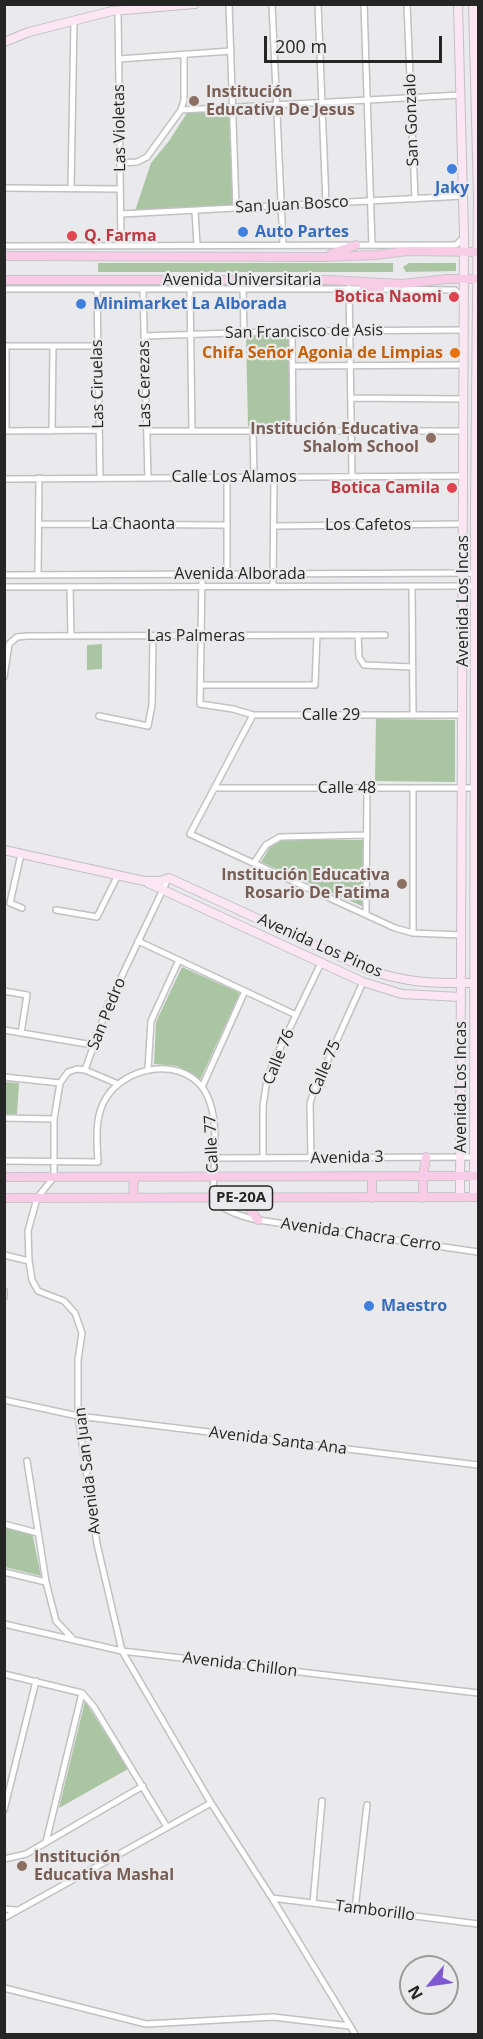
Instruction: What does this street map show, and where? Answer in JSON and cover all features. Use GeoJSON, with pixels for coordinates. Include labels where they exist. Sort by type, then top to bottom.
{"type":"FeatureCollection","features":[{"type":"Feature","properties":{"kind":"main road"},"geometry":{"type":"LineString","coordinates":[[4,42],[29,32],[114,9],[195,4]]}},
{"type":"Feature","properties":{"kind":"main road","name":"Avenida Los Incas"},"geometry":{"type":"LineString","coordinates":[[458,4],[464,236],[460,1197]]}},
{"type":"Feature","properties":{"kind":"main road","name":"Avenida Los Incas"},"geometry":{"type":"LineString","coordinates":[[473,4],[478,252],[477,557],[475,573],[477,715],[474,750],[476,788],[476,1197]]}},
{"type":"Feature","properties":{"kind":"main road"},"geometry":{"type":"LineString","coordinates":[[463,163],[477,163]]}},
{"type":"Feature","properties":{"kind":"main road"},"geometry":{"type":"LineString","coordinates":[[323,257],[356,245]]}},
{"type":"Feature","properties":{"kind":"main road","name":"Avenida Universitaria"},"geometry":{"type":"LineString","coordinates":[[4,256],[323,257],[408,251],[478,252]]}},
{"type":"Feature","properties":{"kind":"main road","name":"Avenida Universitaria"},"geometry":{"type":"LineString","coordinates":[[4,280],[328,280],[402,284],[478,279]]}},
{"type":"Feature","properties":{"kind":"main road"},"geometry":{"type":"LineString","coordinates":[[328,280],[380,289]]}},
{"type":"Feature","properties":{"kind":"main road"},"geometry":{"type":"LineString","coordinates":[[463,368],[476,372]]}},
{"type":"Feature","properties":{"kind":"main road"},"geometry":{"type":"LineString","coordinates":[[463,492],[477,492]]}},
{"type":"Feature","properties":{"kind":"main road"},"geometry":{"type":"LineString","coordinates":[[463,504],[477,504]]}},
{"type":"Feature","properties":{"kind":"main road"},"geometry":{"type":"LineString","coordinates":[[462,750],[474,750]]}},
{"type":"Feature","properties":{"kind":"main road"},"geometry":{"type":"LineString","coordinates":[[4,850],[144,881],[160,881],[169,878]]}},
{"type":"Feature","properties":{"kind":"main road","name":"Avenida Los Pinos"},"geometry":{"type":"LineString","coordinates":[[169,878],[369,970],[408,982],[476,983]]}},
{"type":"Feature","properties":{"kind":"main road","name":"Avenida Los Pinos"},"geometry":{"type":"LineString","coordinates":[[144,881],[363,982],[402,994],[461,997]]}},
{"type":"Feature","properties":{"kind":"main road"},"geometry":{"type":"LineString","coordinates":[[423,1198],[426,1157]]}},
{"type":"Feature","properties":{"kind":"main road"},"geometry":{"type":"LineString","coordinates":[[372,1176],[372,1198]]}},
{"type":"Feature","properties":{"kind":"main road","name":"PE-20A"},"geometry":{"type":"LineString","coordinates":[[4,1177],[476,1176]]}},
{"type":"Feature","properties":{"kind":"main road"},"geometry":{"type":"LineString","coordinates":[[134,1177],[134,1198]]}},
{"type":"Feature","properties":{"kind":"main road","name":"PE-20A"},"geometry":{"type":"LineString","coordinates":[[4,1198],[476,1197]]}},
{"type":"Feature","properties":{"kind":"main road"},"geometry":{"type":"LineString","coordinates":[[253,1198],[249,1208],[258,1220]]}},
{"type":"Feature","properties":{"kind":"street"},"geometry":{"type":"LineString","coordinates":[[229,4],[236,208]]}},
{"type":"Feature","properties":{"kind":"street"},"geometry":{"type":"LineString","coordinates":[[272,4],[283,245]]}},
{"type":"Feature","properties":{"kind":"street"},"geometry":{"type":"LineString","coordinates":[[318,4],[326,204]]}},
{"type":"Feature","properties":{"kind":"street"},"geometry":{"type":"LineString","coordinates":[[364,4],[372,245]]}},
{"type":"Feature","properties":{"kind":"street","name":"San Gonzalo"},"geometry":{"type":"LineString","coordinates":[[407,4],[415,199]]}},
{"type":"Feature","properties":{"kind":"street","name":"Las Violetas"},"geometry":{"type":"LineString","coordinates":[[114,9],[118,59],[121,245]]}},
{"type":"Feature","properties":{"kind":"street"},"geometry":{"type":"LineString","coordinates":[[71,188],[74,20]]}},
{"type":"Feature","properties":{"kind":"street"},"geometry":{"type":"LineString","coordinates":[[118,59],[231,51]]}},
{"type":"Feature","properties":{"kind":"street"},"geometry":{"type":"LineString","coordinates":[[120,164],[137,162],[147,157],[181,110],[184,100],[184,54]]}},
{"type":"Feature","properties":{"kind":"street"},"geometry":{"type":"LineString","coordinates":[[181,110],[461,94]]}},
{"type":"Feature","properties":{"kind":"street"},"geometry":{"type":"LineString","coordinates":[[4,188],[120,189]]}},
{"type":"Feature","properties":{"kind":"street","name":"San Juan Bosco"},"geometry":{"type":"LineString","coordinates":[[121,214],[463,196]]}},
{"type":"Feature","properties":{"kind":"street"},"geometry":{"type":"LineString","coordinates":[[195,211],[198,245]]}},
{"type":"Feature","properties":{"kind":"street"},"geometry":{"type":"LineString","coordinates":[[4,246],[452,245],[461,241],[464,236]]}},
{"type":"Feature","properties":{"kind":"street"},"geometry":{"type":"LineString","coordinates":[[349,288],[352,477]]}},
{"type":"Feature","properties":{"kind":"street","name":"Avenida Universitaria"},"geometry":{"type":"LineString","coordinates":[[4,289],[455,290],[462,295],[464,300]]}},
{"type":"Feature","properties":{"kind":"street","name":"Las Ciruelas"},"geometry":{"type":"LineString","coordinates":[[97,290],[100,478]]}},
{"type":"Feature","properties":{"kind":"street","name":"Las Cerezas"},"geometry":{"type":"LineString","coordinates":[[143,290],[148,478]]}},
{"type":"Feature","properties":{"kind":"street"},"geometry":{"type":"LineString","coordinates":[[190,290],[192,431]]}},
{"type":"Feature","properties":{"kind":"street"},"geometry":{"type":"LineString","coordinates":[[243,290],[243,332]]}},
{"type":"Feature","properties":{"kind":"street","name":"San Francisco de Asis"},"geometry":{"type":"LineString","coordinates":[[144,336],[292,331],[464,330]]}},
{"type":"Feature","properties":{"kind":"street"},"geometry":{"type":"LineString","coordinates":[[292,331],[293,431]]}},
{"type":"Feature","properties":{"kind":"street"},"geometry":{"type":"LineString","coordinates":[[98,346],[5,346],[5,431],[99,430]]}},
{"type":"Feature","properties":{"kind":"street"},"geometry":{"type":"LineString","coordinates":[[52,431],[53,346]]}},
{"type":"Feature","properties":{"kind":"street"},"geometry":{"type":"LineString","coordinates":[[292,366],[463,368]]}},
{"type":"Feature","properties":{"kind":"street"},"geometry":{"type":"LineString","coordinates":[[351,398],[463,399]]}},
{"type":"Feature","properties":{"kind":"street"},"geometry":{"type":"LineString","coordinates":[[147,431],[463,431]]}},
{"type":"Feature","properties":{"kind":"street"},"geometry":{"type":"LineString","coordinates":[[253,431],[254,477]]}},
{"type":"Feature","properties":{"kind":"street","name":"Calle Los Alamos"},"geometry":{"type":"LineString","coordinates":[[4,479],[463,476]]}},
{"type":"Feature","properties":{"kind":"street"},"geometry":{"type":"LineString","coordinates":[[227,477],[227,574]]}},
{"type":"Feature","properties":{"kind":"street"},"geometry":{"type":"LineString","coordinates":[[273,586],[274,477]]}},
{"type":"Feature","properties":{"kind":"street"},"geometry":{"type":"LineString","coordinates":[[38,574],[39,478]]}},
{"type":"Feature","properties":{"kind":"street","name":"La Chaonta"},"geometry":{"type":"LineString","coordinates":[[39,524],[227,525]]}},
{"type":"Feature","properties":{"kind":"street","name":"Los Cafetos"},"geometry":{"type":"LineString","coordinates":[[274,526],[463,525]]}},
{"type":"Feature","properties":{"kind":"street","name":"Avenida Alborada"},"geometry":{"type":"LineString","coordinates":[[4,574],[475,573]]}},
{"type":"Feature","properties":{"kind":"street"},"geometry":{"type":"LineString","coordinates":[[202,574],[201,685],[315,685],[317,635]]}},
{"type":"Feature","properties":{"kind":"street"},"geometry":{"type":"LineString","coordinates":[[412,586],[412,715]]}},
{"type":"Feature","properties":{"kind":"street","name":"Avenida Alborada"},"geometry":{"type":"LineString","coordinates":[[4,587],[475,586]]}},
{"type":"Feature","properties":{"kind":"street"},"geometry":{"type":"LineString","coordinates":[[70,587],[71,636]]}},
{"type":"Feature","properties":{"kind":"street"},"geometry":{"type":"LineString","coordinates":[[358,635],[359,657],[364,665],[412,667]]}},
{"type":"Feature","properties":{"kind":"street","name":"Las Palmeras"},"geometry":{"type":"LineString","coordinates":[[9,644],[17,638],[27,636],[385,635]]}},
{"type":"Feature","properties":{"kind":"street"},"geometry":{"type":"LineString","coordinates":[[99,716],[148,726],[152,705],[153,636]]}},
{"type":"Feature","properties":{"kind":"street"},"geometry":{"type":"LineString","coordinates":[[4,638],[9,644],[4,677]]}},
{"type":"Feature","properties":{"kind":"street","name":"Calle 29"},"geometry":{"type":"LineString","coordinates":[[201,685],[200,704],[233,709],[253,715],[462,715]]}},
{"type":"Feature","properties":{"kind":"street"},"geometry":{"type":"LineString","coordinates":[[253,715],[190,834],[395,928],[413,933],[461,935]]}},
{"type":"Feature","properties":{"kind":"street","name":"Calle 48"},"geometry":{"type":"LineString","coordinates":[[215,788],[476,788]]}},
{"type":"Feature","properties":{"kind":"street"},"geometry":{"type":"LineString","coordinates":[[366,914],[367,788]]}},
{"type":"Feature","properties":{"kind":"street"},"geometry":{"type":"LineString","coordinates":[[413,788],[413,933]]}},
{"type":"Feature","properties":{"kind":"street"},"geometry":{"type":"LineString","coordinates":[[254,863],[266,846],[280,837],[367,836]]}},
{"type":"Feature","properties":{"kind":"street"},"geometry":{"type":"LineString","coordinates":[[21,854],[10,903],[22,908]]}},
{"type":"Feature","properties":{"kind":"street"},"geometry":{"type":"LineString","coordinates":[[56,910],[97,917],[118,875]]}},
{"type":"Feature","properties":{"kind":"street","name":"San Pedro"},"geometry":{"type":"LineString","coordinates":[[60,1083],[68,1072],[78,1069],[86,1070],[108,1005],[169,878]]}},
{"type":"Feature","properties":{"kind":"street"},"geometry":{"type":"LineString","coordinates":[[138,941],[296,1015]]}},
{"type":"Feature","properties":{"kind":"street"},"geometry":{"type":"LineString","coordinates":[[148,1069],[151,1021],[179,960]]}},
{"type":"Feature","properties":{"kind":"street","name":"Calle 76"},"geometry":{"type":"LineString","coordinates":[[263,1158],[263,1106],[272,1065],[321,963]]}},
{"type":"Feature","properties":{"kind":"street","name":"Calle 75"},"geometry":{"type":"LineString","coordinates":[[311,1158],[310,1103],[363,982]]}},
{"type":"Feature","properties":{"kind":"street"},"geometry":{"type":"LineString","coordinates":[[4,991],[27,995],[21,1032]]}},
{"type":"Feature","properties":{"kind":"street"},"geometry":{"type":"LineString","coordinates":[[4,1161],[98,1162],[98,1120],[105,1099],[118,1084],[148,1069],[177,1071],[202,1087],[245,991]]}},
{"type":"Feature","properties":{"kind":"street"},"geometry":{"type":"LineString","coordinates":[[4,1030],[93,1045]]}},
{"type":"Feature","properties":{"kind":"street"},"geometry":{"type":"LineString","coordinates":[[86,1070],[118,1084]]}},
{"type":"Feature","properties":{"kind":"street"},"geometry":{"type":"LineString","coordinates":[[4,1077],[60,1083],[54,1119],[54,1177]]}},
{"type":"Feature","properties":{"kind":"street","name":"Calle 77"},"geometry":{"type":"LineString","coordinates":[[202,1087],[213,1120],[214,1198]]}},
{"type":"Feature","properties":{"kind":"street"},"geometry":{"type":"LineString","coordinates":[[4,1118],[54,1119]]}},
{"type":"Feature","properties":{"kind":"street","name":"Avenida 3"},"geometry":{"type":"LineString","coordinates":[[215,1158],[476,1157]]}},
{"type":"Feature","properties":{"kind":"street","name":"Avenida San Juan"},"geometry":{"type":"LineString","coordinates":[[54,1177],[37,1198],[28,1231],[29,1261],[32,1280],[39,1291],[64,1301],[75,1313],[82,1333],[78,1360],[78,1416],[97,1544],[122,1651],[211,1803],[355,2034]]}},
{"type":"Feature","properties":{"kind":"street","name":"Avenida Chacra Cerro"},"geometry":{"type":"LineString","coordinates":[[214,1198],[229,1210],[258,1220],[478,1252]]}},
{"type":"Feature","properties":{"kind":"street"},"geometry":{"type":"LineString","coordinates":[[4,1255],[29,1261]]}},
{"type":"Feature","properties":{"kind":"street","name":"Avenida Santa Ana"},"geometry":{"type":"LineString","coordinates":[[4,1401],[78,1416],[478,1465]]}},
{"type":"Feature","properties":{"kind":"street"},"geometry":{"type":"LineString","coordinates":[[27,1461],[46,1582],[56,1621],[74,1640]]}},
{"type":"Feature","properties":{"kind":"street"},"geometry":{"type":"LineString","coordinates":[[4,1524],[38,1533]]}},
{"type":"Feature","properties":{"kind":"street"},"geometry":{"type":"LineString","coordinates":[[4,1572],[46,1582]]}},
{"type":"Feature","properties":{"kind":"street","name":"Avenida Chillon"},"geometry":{"type":"LineString","coordinates":[[5,1625],[122,1651],[478,1693]]}},
{"type":"Feature","properties":{"kind":"street"},"geometry":{"type":"LineString","coordinates":[[4,1674],[82,1693],[94,1707],[167,1827]]}},
{"type":"Feature","properties":{"kind":"street"},"geometry":{"type":"LineString","coordinates":[[4,1810],[36,1681]]}},
{"type":"Feature","properties":{"kind":"street"},"geometry":{"type":"LineString","coordinates":[[46,1842],[82,1693]]}},
{"type":"Feature","properties":{"kind":"street"},"geometry":{"type":"LineString","coordinates":[[4,1859],[26,1854],[143,1786]]}},
{"type":"Feature","properties":{"kind":"street"},"geometry":{"type":"LineString","coordinates":[[313,1903],[322,1801]]}},
{"type":"Feature","properties":{"kind":"street"},"geometry":{"type":"LineString","coordinates":[[4,1918],[211,1803]]}},
{"type":"Feature","properties":{"kind":"street"},"geometry":{"type":"LineString","coordinates":[[355,1909],[367,1805]]}},
{"type":"Feature","properties":{"kind":"street","name":"Tamborillo"},"geometry":{"type":"LineString","coordinates":[[272,1898],[478,1924]]}},
{"type":"Feature","properties":{"kind":"street"},"geometry":{"type":"LineString","coordinates":[[4,1909],[18,1910]]}},
{"type":"Feature","properties":{"kind":"street"},"geometry":{"type":"LineString","coordinates":[[4,1989],[146,2024],[273,2017],[350,2026]]}},
{"type":"Feature","properties":{"kind":"green space"},"geometry":{"type":"Polygon","coordinates":[[[229,111],[233,205],[135,211],[151,163],[187,113],[229,111]]]}},
{"type":"Feature","properties":{"kind":"green space"},"geometry":{"type":"Polygon","coordinates":[[[98,263],[393,263],[393,272],[98,272],[98,263]]]}},
{"type":"Feature","properties":{"kind":"green space"},"geometry":{"type":"Polygon","coordinates":[[[409,263],[456,263],[456,271],[406,272],[403,267],[409,263]]]}},
{"type":"Feature","properties":{"kind":"green space"},"geometry":{"type":"Polygon","coordinates":[[[246,335],[289,335],[290,426],[248,426],[246,335]]]}},
{"type":"Feature","properties":{"kind":"green space"},"geometry":{"type":"Polygon","coordinates":[[[102,644],[102,669],[87,670],[87,645],[102,644]]]}},
{"type":"Feature","properties":{"kind":"green space"},"geometry":{"type":"Polygon","coordinates":[[[376,719],[455,720],[455,782],[375,781],[376,719]]]}},
{"type":"Feature","properties":{"kind":"green space"},"geometry":{"type":"Polygon","coordinates":[[[283,840],[363,840],[362,906],[261,862],[270,847],[283,840]]]}},
{"type":"Feature","properties":{"kind":"green space"},"geometry":{"type":"Polygon","coordinates":[[[182,967],[240,993],[200,1080],[177,1066],[154,1064],[156,1022],[182,967]]]}},
{"type":"Feature","properties":{"kind":"green space"},"geometry":{"type":"Polygon","coordinates":[[[5,1082],[19,1083],[17,1114],[5,1114],[5,1082]]]}},
{"type":"Feature","properties":{"kind":"green space"},"geometry":{"type":"Polygon","coordinates":[[[4,1525],[32,1532],[41,1576],[5,1567],[4,1525]]]}},
{"type":"Feature","properties":{"kind":"green space"},"geometry":{"type":"Polygon","coordinates":[[[85,1701],[128,1769],[59,1808],[85,1701]]]}},
{"type":"Feature","properties":{"kind":"place","name":"Institución Educativa De Jesus"},"geometry":{"type":"Point","coordinates":[194,101]}},
{"type":"Feature","properties":{"kind":"place","name":"Jaky"},"geometry":{"type":"Point","coordinates":[452,169]}},
{"type":"Feature","properties":{"kind":"place","name":"Auto Partes"},"geometry":{"type":"Point","coordinates":[243,232]}},
{"type":"Feature","properties":{"kind":"place","name":"Q. Farma"},"geometry":{"type":"Point","coordinates":[72,236]}},
{"type":"Feature","properties":{"kind":"place","name":"Botica Naomi"},"geometry":{"type":"Point","coordinates":[454,297]}},
{"type":"Feature","properties":{"kind":"place","name":"Minimarket La Alborada"},"geometry":{"type":"Point","coordinates":[81,304]}},
{"type":"Feature","properties":{"kind":"place","name":"Chifa Señor Agonia de Limpias"},"geometry":{"type":"Point","coordinates":[455,353]}},
{"type":"Feature","properties":{"kind":"place","name":"Institución Educativa Shalom School"},"geometry":{"type":"Point","coordinates":[431,438]}},
{"type":"Feature","properties":{"kind":"place","name":"Botica Camila"},"geometry":{"type":"Point","coordinates":[452,488]}},
{"type":"Feature","properties":{"kind":"place","name":"Institución Educativa Rosario De Fatima"},"geometry":{"type":"Point","coordinates":[402,884]}},
{"type":"Feature","properties":{"kind":"place","name":"Maestro"},"geometry":{"type":"Point","coordinates":[369,1306]}},
{"type":"Feature","properties":{"kind":"place","name":"Institución Educativa Mashal"},"geometry":{"type":"Point","coordinates":[22,1866]}}]}
